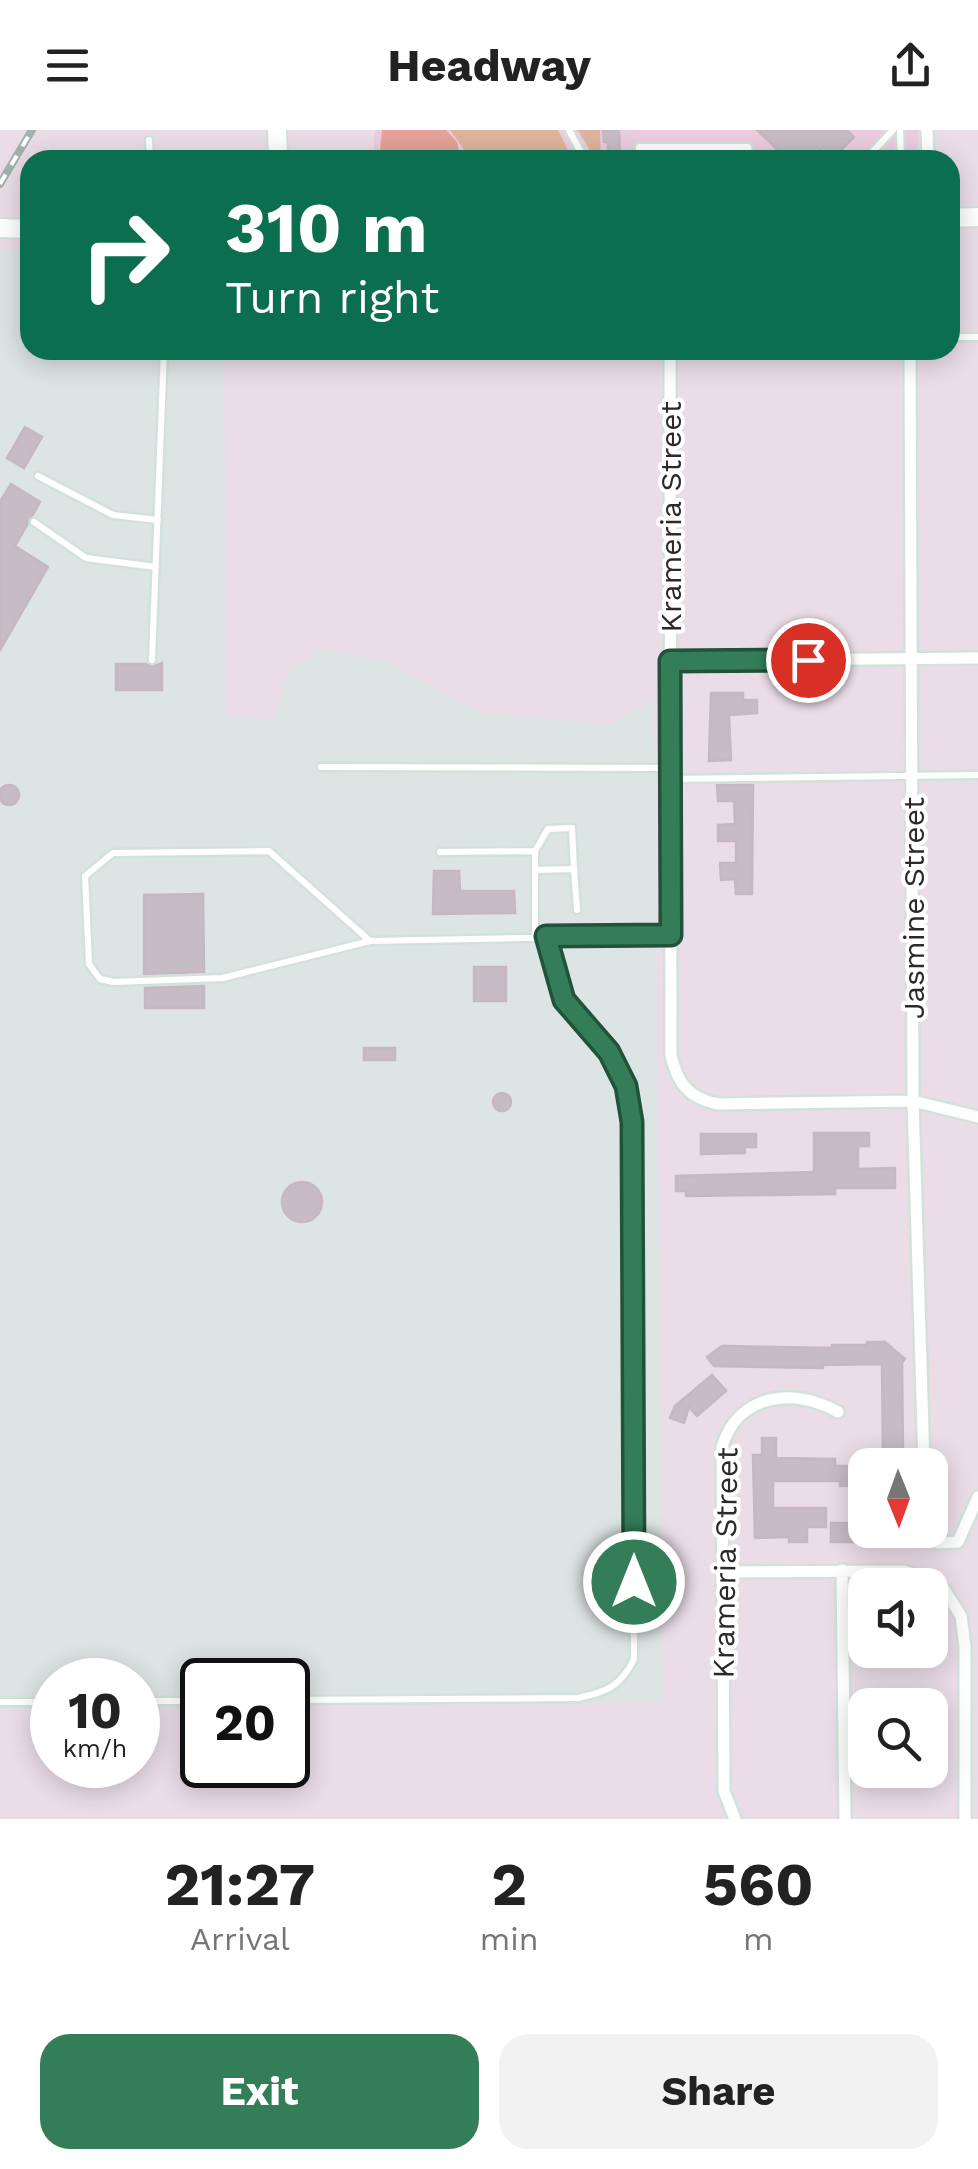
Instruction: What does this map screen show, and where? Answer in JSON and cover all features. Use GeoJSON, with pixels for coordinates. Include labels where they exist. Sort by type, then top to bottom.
{"type":"FeatureCollection","features":[{"type":"Feature","properties":{"kind":"street","name":"Krameria Street"},"geometry":{"type":"LineString","coordinates":[[670,360],[671,1054],[679,1081],[694,1096],[719,1104],[914,1101]]}},
{"type":"Feature","properties":{"kind":"street","name":"Jasmine Street"},"geometry":{"type":"LineString","coordinates":[[910,360],[914,1101],[924,1448]]}},
{"type":"Feature","properties":{"kind":"street"},"geometry":{"type":"LineString","coordinates":[[670,661],[978,658]]}},
{"type":"Feature","properties":{"kind":"street"},"geometry":{"type":"LineString","coordinates":[[914,1101],[978,1118]]}},
{"type":"Feature","properties":{"kind":"street","name":"Krameria Street"},"geometry":{"type":"LineString","coordinates":[[735,1819],[724,1791],[722,1447],[732,1425],[756,1404],[782,1396],[807,1398],[838,1412]]}},
{"type":"Feature","properties":{"kind":"street"},"geometry":{"type":"LineString","coordinates":[[948,1542],[958,1542],[976,1505]]}},
{"type":"Feature","properties":{"kind":"street"},"geometry":{"type":"LineString","coordinates":[[842,1570],[845,1819]]}},
{"type":"Feature","properties":{"kind":"street"},"geometry":{"type":"LineString","coordinates":[[721,1572],[904,1571],[925,1578],[946,1592],[961,1616],[965,1646],[964,1819]]}},
{"type":"Feature","properties":{"kind":"lane"},"geometry":{"type":"LineString","coordinates":[[875,150],[896,130]]}},
{"type":"Feature","properties":{"kind":"lane"},"geometry":{"type":"LineString","coordinates":[[150,140],[150,150]]}},
{"type":"Feature","properties":{"kind":"lane"},"geometry":{"type":"LineString","coordinates":[[639,150],[749,150]]}},
{"type":"Feature","properties":{"kind":"lane"},"geometry":{"type":"LineString","coordinates":[[152,660],[164,360]]}},
{"type":"Feature","properties":{"kind":"lane"},"geometry":{"type":"LineString","coordinates":[[38,476],[114,515],[158,520]]}},
{"type":"Feature","properties":{"kind":"lane"},"geometry":{"type":"LineString","coordinates":[[34,522],[86,558],[156,567]]}},
{"type":"Feature","properties":{"kind":"lane"},"geometry":{"type":"LineString","coordinates":[[321,767],[978,776]]}},
{"type":"Feature","properties":{"kind":"lane"},"geometry":{"type":"LineString","coordinates":[[535,936],[535,852],[548,829],[572,828],[577,910]]}},
{"type":"Feature","properties":{"kind":"lane"},"geometry":{"type":"LineString","coordinates":[[370,941],[269,851],[113,853],[85,876],[89,964],[100,978],[114,982],[223,978],[370,941],[671,935]]}},
{"type":"Feature","properties":{"kind":"lane"},"geometry":{"type":"LineString","coordinates":[[440,852],[535,852]]}},
{"type":"Feature","properties":{"kind":"lane"},"geometry":{"type":"LineString","coordinates":[[535,870],[574,869]]}},
{"type":"Feature","properties":{"kind":"lane"},"geometry":{"type":"LineString","coordinates":[[310,1700],[578,1698],[605,1692],[624,1680],[634,1658],[632,1122],[626,1086],[609,1052],[564,1000],[546,936]]}},
{"type":"Feature","properties":{"kind":"lane"},"geometry":{"type":"LineString","coordinates":[[0,1702],[30,1702]]}},
{"type":"Feature","properties":{"kind":"shaded area"},"geometry":{"type":"Polygon","coordinates":[[[375,130],[918,130],[918,150],[374,150],[375,130]]]}},
{"type":"Feature","properties":{"kind":"shaded area"},"geometry":{"type":"Polygon","coordinates":[[[382,130],[446,130],[459,150],[380,150],[382,130]]]}},
{"type":"Feature","properties":{"kind":"shaded area"},"geometry":{"type":"Polygon","coordinates":[[[450,130],[558,130],[568,150],[463,150],[450,130]]]}},
{"type":"Feature","properties":{"kind":"shaded area"},"geometry":{"type":"Polygon","coordinates":[[[578,130],[600,130],[601,150],[590,150],[578,130]]]}},
{"type":"Feature","properties":{"kind":"shaded area"},"geometry":{"type":"Polygon","coordinates":[[[0,249],[20,249],[20,360],[224,360],[226,716],[274,720],[290,669],[323,649],[388,662],[479,713],[610,724],[654,699],[663,1702],[310,1706],[310,1658],[180,1658],[180,1707],[160,1708],[160,1658],[30,1658],[30,1709],[0,1709],[0,249]]]}},
{"type":"Feature","properties":{"kind":"building"},"geometry":{"type":"Polygon","coordinates":[[[603,130],[619,130],[620,150],[608,150],[608,142],[604,142],[603,130]]]}},
{"type":"Feature","properties":{"kind":"building"},"geometry":{"type":"Polygon","coordinates":[[[757,130],[847,130],[854,137],[841,150],[778,150],[757,130]]]}},
{"type":"Feature","properties":{"kind":"building"},"geometry":{"type":"Polygon","coordinates":[[[25,427],[42,437],[24,468],[7,458],[25,427]]]}},
{"type":"Feature","properties":{"kind":"building"},"geometry":{"type":"Polygon","coordinates":[[[11,484],[40,502],[15,546],[48,567],[0,650],[0,502],[11,484]]]}},
{"type":"Feature","properties":{"kind":"building"},"geometry":{"type":"Polygon","coordinates":[[[162,663],[162,690],[116,690],[116,664],[153,667],[162,663]]]}},
{"type":"Feature","properties":{"kind":"building"},"geometry":{"type":"Polygon","coordinates":[[[711,693],[743,693],[743,700],[757,700],[757,713],[729,715],[731,760],[709,761],[711,693]]]}},
{"type":"Feature","properties":{"kind":"building"},"geometry":{"type":"Polygon","coordinates":[[[9,785],[19,795],[9,805],[-1,795],[9,785]]]}},
{"type":"Feature","properties":{"kind":"building"},"geometry":{"type":"Polygon","coordinates":[[[717,785],[753,785],[752,894],[736,894],[735,879],[721,880],[720,863],[736,863],[736,841],[718,841],[718,825],[735,824],[734,801],[718,801],[717,785]]]}},
{"type":"Feature","properties":{"kind":"building"},"geometry":{"type":"Polygon","coordinates":[[[434,871],[459,871],[460,891],[514,891],[515,913],[433,914],[434,871]]]}},
{"type":"Feature","properties":{"kind":"building"},"geometry":{"type":"Polygon","coordinates":[[[203,894],[204,972],[144,974],[144,895],[203,894]]]}},
{"type":"Feature","properties":{"kind":"building"},"geometry":{"type":"Polygon","coordinates":[[[474,967],[506,967],[506,1001],[474,1001],[474,967]]]}},
{"type":"Feature","properties":{"kind":"building"},"geometry":{"type":"Polygon","coordinates":[[[204,986],[204,1008],[145,1008],[145,988],[204,986]]]}},
{"type":"Feature","properties":{"kind":"building"},"geometry":{"type":"Polygon","coordinates":[[[364,1048],[395,1048],[395,1060],[364,1060],[364,1048]]]}},
{"type":"Feature","properties":{"kind":"building"},"geometry":{"type":"Polygon","coordinates":[[[502,1093],[511,1102],[502,1111],[493,1102],[502,1093]]]}},
{"type":"Feature","properties":{"kind":"building"},"geometry":{"type":"Polygon","coordinates":[[[814,1133],[869,1133],[869,1146],[858,1146],[858,1169],[895,1168],[895,1188],[835,1188],[835,1194],[771,1195],[686,1196],[686,1191],[676,1191],[676,1176],[814,1172],[814,1133]]]}},
{"type":"Feature","properties":{"kind":"building"},"geometry":{"type":"Polygon","coordinates":[[[701,1134],[756,1134],[756,1147],[745,1147],[745,1153],[701,1154],[701,1134]]]}},
{"type":"Feature","properties":{"kind":"building"},"geometry":{"type":"Polygon","coordinates":[[[302,1182],[316,1188],[322,1202],[316,1216],[302,1222],[288,1216],[282,1202],[288,1188],[302,1182]]]}},
{"type":"Feature","properties":{"kind":"building"},"geometry":{"type":"Polygon","coordinates":[[[885,1342],[905,1359],[903,1448],[883,1448],[882,1364],[823,1368],[714,1366],[707,1357],[722,1346],[885,1342]]]}},
{"type":"Feature","properties":{"kind":"building"},"geometry":{"type":"Polygon","coordinates":[[[712,1375],[726,1391],[697,1416],[689,1407],[684,1423],[670,1418],[675,1406],[712,1375]]]}},
{"type":"Feature","properties":{"kind":"building"},"geometry":{"type":"Polygon","coordinates":[[[762,1438],[776,1438],[776,1458],[835,1459],[835,1466],[848,1466],[848,1486],[840,1486],[840,1481],[773,1481],[773,1508],[826,1508],[826,1527],[807,1527],[807,1542],[789,1542],[789,1537],[755,1538],[753,1455],[762,1455],[762,1438]]]}},
{"type":"Feature","properties":{"kind":"building"},"geometry":{"type":"Polygon","coordinates":[[[831,1523],[848,1523],[848,1542],[831,1542],[831,1523]]]}},
{"type":"Feature","properties":{"kind":"railway"},"geometry":{"type":"LineString","coordinates":[[20,150],[32,130]]}},
{"type":"Feature","properties":{"kind":"railway"},"geometry":{"type":"LineString","coordinates":[[0,184],[20,150]]}},
{"type":"Feature","properties":{"kind":"route"},"geometry":{"type":"LineString","coordinates":[[634,1582],[632,1122],[626,1086],[609,1052],[564,1000],[546,936],[671,935],[670,661],[808,660]]}}]}
